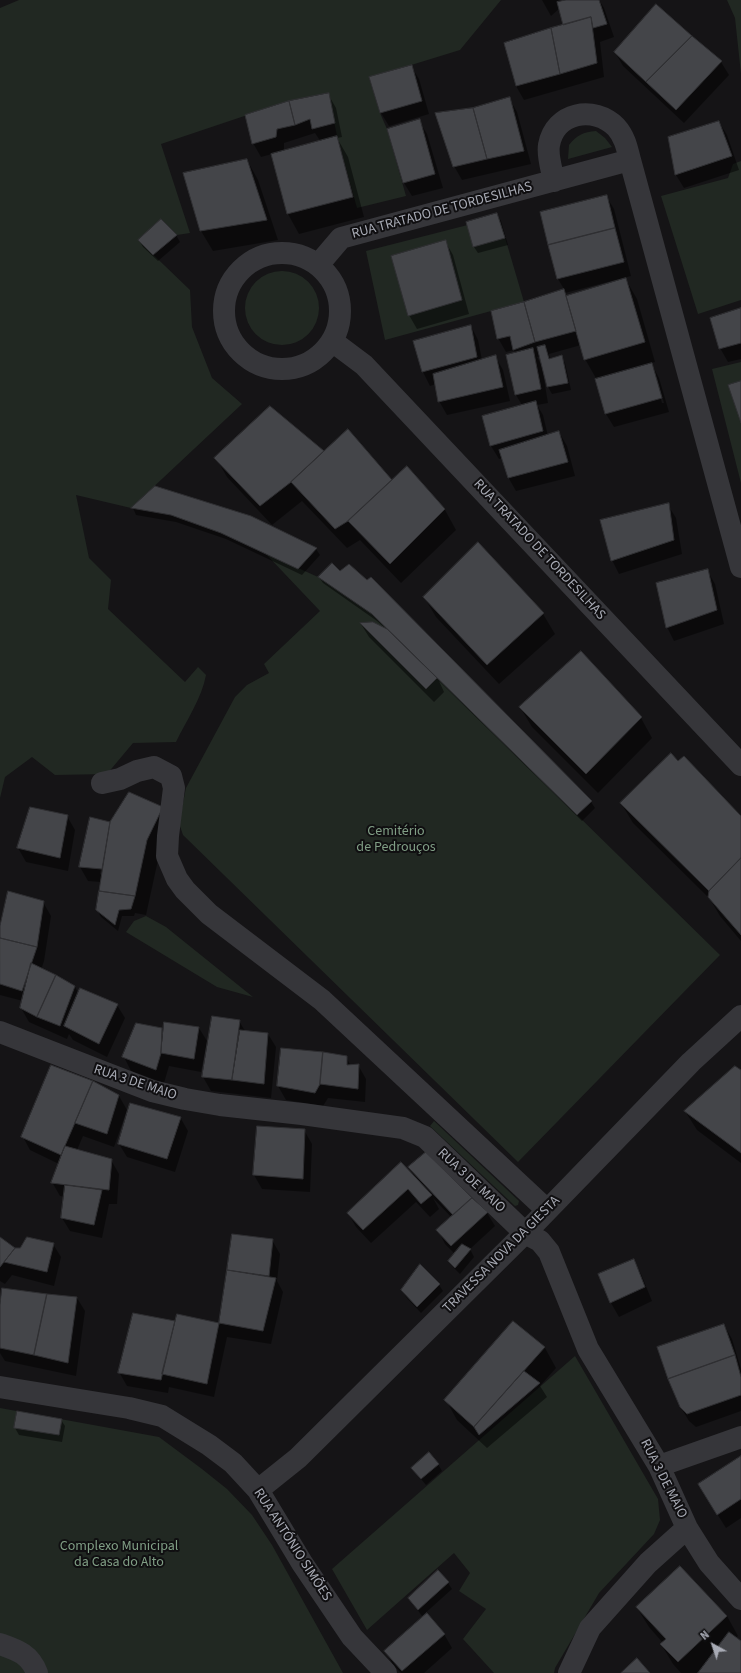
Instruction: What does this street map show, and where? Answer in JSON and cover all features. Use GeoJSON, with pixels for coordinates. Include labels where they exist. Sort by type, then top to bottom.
{"type":"FeatureCollection","features":[{"type":"Feature","properties":{"kind":"street"},"geometry":{"type":"LineString","coordinates":[[554,181],[548,151],[549,143],[560,124],[570,117],[590,113],[600,116],[612,124],[624,138],[741,567]]}},
{"type":"Feature","properties":{"kind":"street","name":"RUA TRATADO DE TORDESILHAS"},"geometry":{"type":"LineString","coordinates":[[318,265],[341,238],[630,160]]}},
{"type":"Feature","properties":{"kind":"street"},"geometry":{"type":"LineString","coordinates":[[284,253],[302,256],[318,265],[330,278],[338,293],[340,310],[338,326],[332,342],[319,356],[303,365],[285,369],[266,367],[249,359],[236,346],[227,330],[224,311],[227,293],[235,276],[249,263],[266,255],[284,253]]}},
{"type":"Feature","properties":{"kind":"street","name":"RUA TRATADO DE TORDESILHAS"},"geometry":{"type":"LineString","coordinates":[[332,342],[364,365],[741,765]]}},
{"type":"Feature","properties":{"kind":"street"},"geometry":{"type":"LineString","coordinates":[[102,783],[120,780],[137,771],[154,767],[171,776],[174,788],[167,856],[176,879],[185,890],[209,914],[322,1000],[547,1210]]}},
{"type":"Feature","properties":{"kind":"street","name":"TRAVESSA NOVA DA GIESTA"},"geometry":{"type":"LineString","coordinates":[[258,1490],[298,1458],[525,1233],[690,1062],[741,1016]]}},
{"type":"Feature","properties":{"kind":"street","name":"RUA 3 DE MAIO"},"geometry":{"type":"LineString","coordinates":[[0,1032],[127,1082],[171,1096],[220,1105],[302,1114],[403,1128],[424,1137],[525,1233],[540,1241],[549,1252],[588,1349],[659,1466],[687,1528],[709,1563],[741,1599]]}},
{"type":"Feature","properties":{"kind":"street","name":"RUA ANTÓNIO SIMÕES"},"geometry":{"type":"LineString","coordinates":[[0,1387],[129,1408],[162,1416],[209,1445],[233,1463],[258,1490],[302,1564],[352,1637],[386,1673]]}},
{"type":"Feature","properties":{"kind":"street"},"geometry":{"type":"LineString","coordinates":[[659,1466],[741,1437]]}},
{"type":"Feature","properties":{"kind":"street"},"geometry":{"type":"LineString","coordinates":[[569,1673],[590,1628],[648,1563],[687,1528]]}},
{"type":"Feature","properties":{"kind":"street"},"geometry":{"type":"LineString","coordinates":[[0,1644],[21,1651],[35,1668],[37,1673]]}},
{"type":"Feature","properties":{"kind":"green space"},"geometry":{"type":"Polygon","coordinates":[[[19,0],[501,0],[460,50],[369,78],[380,113],[387,129],[406,196],[357,208],[337,136],[328,93],[289,101],[161,144],[190,233],[177,235],[161,219],[138,240],[190,290],[192,327],[212,378],[242,404],[131,508],[76,495],[89,558],[111,580],[108,609],[185,682],[198,667],[206,675],[204,684],[176,742],[133,743],[107,774],[55,775],[32,757],[5,777],[0,798],[0,8],[19,0]]]}},
{"type":"Feature","properties":{"kind":"green space"},"geometry":{"type":"Polygon","coordinates":[[[727,0],[741,0],[741,74],[735,18],[727,0]]]}},
{"type":"Feature","properties":{"kind":"green space"},"geometry":{"type":"Polygon","coordinates":[[[596,131],[605,138],[612,147],[568,159],[569,145],[578,136],[587,132],[596,131]]]}},
{"type":"Feature","properties":{"kind":"green space"},"geometry":{"type":"Polygon","coordinates":[[[741,161],[741,300],[698,314],[661,196],[728,178],[733,164],[741,161]]]}},
{"type":"Feature","properties":{"kind":"green space"},"geometry":{"type":"Polygon","coordinates":[[[499,217],[524,302],[385,340],[366,251],[499,217]]]}},
{"type":"Feature","properties":{"kind":"green space"},"geometry":{"type":"Polygon","coordinates":[[[282,271],[303,277],[313,287],[319,308],[313,329],[303,339],[282,345],[261,339],[251,329],[245,308],[251,287],[261,277],[282,271]]]}},
{"type":"Feature","properties":{"kind":"green space"},"geometry":{"type":"Polygon","coordinates":[[[741,362],[741,483],[712,369],[741,362]]]}},
{"type":"Feature","properties":{"kind":"green space","name":"Cemitério de Pedrouços"},"geometry":{"type":"Polygon","coordinates":[[[265,553],[318,577],[372,614],[720,955],[518,1162],[183,835],[179,823],[186,788],[235,697],[247,685],[269,673],[264,664],[320,611],[265,553]]]}},
{"type":"Feature","properties":{"kind":"green space"},"geometry":{"type":"Polygon","coordinates":[[[146,916],[166,927],[253,997],[217,987],[126,932],[134,921],[146,916]]]}},
{"type":"Feature","properties":{"kind":"green space"},"geometry":{"type":"Polygon","coordinates":[[[434,1121],[519,1201],[518,1205],[515,1206],[430,1126],[434,1121]]]}},
{"type":"Feature","properties":{"kind":"green space"},"geometry":{"type":"Polygon","coordinates":[[[575,1356],[658,1499],[660,1520],[654,1534],[599,1593],[555,1668],[554,1673],[494,1673],[463,1639],[486,1609],[459,1591],[470,1573],[454,1553],[367,1630],[332,1569],[575,1356]]]}},
{"type":"Feature","properties":{"kind":"green space","name":"Complexo Municipal da Casa do Alto"},"geometry":{"type":"Polygon","coordinates":[[[0,1408],[159,1437],[202,1469],[227,1489],[252,1515],[272,1545],[343,1673],[0,1673],[0,1408]]]}},
{"type":"Feature","properties":{"kind":"building"},"geometry":{"type":"Polygon","coordinates":[[[566,0],[599,0],[607,24],[593,28],[591,17],[563,25],[557,2],[566,0]]]}},
{"type":"Feature","properties":{"kind":"building"},"geometry":{"type":"Polygon","coordinates":[[[656,4],[692,36],[646,82],[614,52],[656,4]]]}},
{"type":"Feature","properties":{"kind":"building"},"geometry":{"type":"Polygon","coordinates":[[[591,17],[597,63],[560,74],[551,28],[591,17]]]}},
{"type":"Feature","properties":{"kind":"building"},"geometry":{"type":"Polygon","coordinates":[[[551,28],[560,74],[516,86],[504,43],[551,28]]]}},
{"type":"Feature","properties":{"kind":"building"},"geometry":{"type":"Polygon","coordinates":[[[692,36],[722,61],[676,110],[646,82],[692,36]]]}},
{"type":"Feature","properties":{"kind":"building"},"geometry":{"type":"Polygon","coordinates":[[[412,65],[422,101],[380,113],[369,77],[412,65]]]}},
{"type":"Feature","properties":{"kind":"building"},"geometry":{"type":"Polygon","coordinates":[[[329,93],[335,123],[312,129],[310,119],[295,125],[289,101],[329,93]]]}},
{"type":"Feature","properties":{"kind":"building"},"geometry":{"type":"Polygon","coordinates":[[[510,97],[524,151],[487,159],[473,108],[510,97]]]}},
{"type":"Feature","properties":{"kind":"building"},"geometry":{"type":"Polygon","coordinates":[[[289,101],[295,125],[277,129],[276,137],[252,144],[245,115],[289,101]]]}},
{"type":"Feature","properties":{"kind":"building"},"geometry":{"type":"Polygon","coordinates":[[[473,108],[487,159],[453,167],[435,113],[473,108]]]}},
{"type":"Feature","properties":{"kind":"building"},"geometry":{"type":"Polygon","coordinates":[[[420,119],[435,174],[403,183],[387,129],[420,119]]]}},
{"type":"Feature","properties":{"kind":"building"},"geometry":{"type":"Polygon","coordinates":[[[719,121],[732,156],[675,175],[668,137],[719,121]]]}},
{"type":"Feature","properties":{"kind":"building"},"geometry":{"type":"Polygon","coordinates":[[[337,136],[353,197],[287,214],[271,154],[337,136]]]}},
{"type":"Feature","properties":{"kind":"building"},"geometry":{"type":"Polygon","coordinates":[[[247,159],[267,220],[200,231],[183,173],[247,159]]]}},
{"type":"Feature","properties":{"kind":"building"},"geometry":{"type":"Polygon","coordinates":[[[607,195],[615,228],[548,245],[540,212],[607,195]]]}},
{"type":"Feature","properties":{"kind":"building"},"geometry":{"type":"Polygon","coordinates":[[[497,213],[505,238],[473,247],[466,222],[497,213]]]}},
{"type":"Feature","properties":{"kind":"building"},"geometry":{"type":"Polygon","coordinates":[[[161,219],[177,235],[153,255],[138,240],[161,219]]]}},
{"type":"Feature","properties":{"kind":"building"},"geometry":{"type":"Polygon","coordinates":[[[615,228],[624,262],[557,279],[548,245],[615,228]]]}},
{"type":"Feature","properties":{"kind":"building"},"geometry":{"type":"Polygon","coordinates":[[[446,240],[462,300],[408,316],[391,256],[446,240]]]}},
{"type":"Feature","properties":{"kind":"building"},"geometry":{"type":"Polygon","coordinates":[[[626,278],[645,342],[584,360],[566,296],[626,278]]]}},
{"type":"Feature","properties":{"kind":"building"},"geometry":{"type":"Polygon","coordinates":[[[564,289],[576,331],[535,342],[524,302],[564,289]]]}},
{"type":"Feature","properties":{"kind":"building"},"geometry":{"type":"Polygon","coordinates":[[[524,302],[535,342],[513,350],[510,336],[497,339],[491,311],[524,302]]]}},
{"type":"Feature","properties":{"kind":"building"},"geometry":{"type":"Polygon","coordinates":[[[741,308],[741,343],[719,349],[710,318],[741,308]]]}},
{"type":"Feature","properties":{"kind":"building"},"geometry":{"type":"Polygon","coordinates":[[[471,325],[477,357],[422,372],[413,341],[471,325]]]}},
{"type":"Feature","properties":{"kind":"building"},"geometry":{"type":"Polygon","coordinates":[[[545,345],[549,359],[562,355],[568,383],[547,387],[537,347],[545,345]]]}},
{"type":"Feature","properties":{"kind":"building"},"geometry":{"type":"Polygon","coordinates":[[[533,348],[541,389],[515,395],[506,355],[533,348]]]}},
{"type":"Feature","properties":{"kind":"building"},"geometry":{"type":"Polygon","coordinates":[[[496,355],[503,387],[438,402],[433,374],[496,355]]]}},
{"type":"Feature","properties":{"kind":"building"},"geometry":{"type":"Polygon","coordinates":[[[652,363],[662,398],[605,414],[595,379],[652,363]]]}},
{"type":"Feature","properties":{"kind":"building"},"geometry":{"type":"Polygon","coordinates":[[[741,381],[741,423],[728,385],[741,381]]]}},
{"type":"Feature","properties":{"kind":"building"},"geometry":{"type":"Polygon","coordinates":[[[536,401],[543,431],[490,446],[482,416],[536,401]]]}},
{"type":"Feature","properties":{"kind":"building"},"geometry":{"type":"Polygon","coordinates":[[[270,406],[324,451],[291,482],[260,506],[214,458],[270,406]]]}},
{"type":"Feature","properties":{"kind":"building"},"geometry":{"type":"Polygon","coordinates":[[[348,429],[392,480],[348,521],[335,529],[291,482],[348,429]]]}},
{"type":"Feature","properties":{"kind":"building"},"geometry":{"type":"Polygon","coordinates":[[[559,431],[568,462],[508,478],[499,450],[559,431]]]}},
{"type":"Feature","properties":{"kind":"building"},"geometry":{"type":"Polygon","coordinates":[[[407,466],[445,509],[390,564],[348,521],[407,466]]]}},
{"type":"Feature","properties":{"kind":"building"},"geometry":{"type":"Polygon","coordinates":[[[155,486],[251,516],[317,548],[298,569],[221,533],[171,515],[131,508],[155,486]]]}},
{"type":"Feature","properties":{"kind":"building"},"geometry":{"type":"Polygon","coordinates":[[[669,503],[674,540],[611,561],[600,520],[669,503]]]}},
{"type":"Feature","properties":{"kind":"building"},"geometry":{"type":"Polygon","coordinates":[[[478,542],[544,613],[487,665],[423,597],[478,542]]]}},
{"type":"Feature","properties":{"kind":"building"},"geometry":{"type":"Polygon","coordinates":[[[332,563],[340,571],[349,564],[367,580],[371,577],[592,801],[577,815],[372,614],[318,577],[332,563]]]}},
{"type":"Feature","properties":{"kind":"building"},"geometry":{"type":"Polygon","coordinates":[[[708,569],[717,610],[666,628],[656,583],[708,569]]]}},
{"type":"Feature","properties":{"kind":"building"},"geometry":{"type":"Polygon","coordinates":[[[373,622],[387,629],[437,678],[426,689],[360,623],[373,622]]]}},
{"type":"Feature","properties":{"kind":"building"},"geometry":{"type":"Polygon","coordinates":[[[581,651],[642,717],[586,774],[519,707],[581,651]]]}},
{"type":"Feature","properties":{"kind":"building"},"geometry":{"type":"Polygon","coordinates":[[[671,753],[678,761],[684,756],[741,816],[741,858],[709,891],[620,803],[671,753]]]}},
{"type":"Feature","properties":{"kind":"building"},"geometry":{"type":"Polygon","coordinates":[[[129,792],[163,807],[147,840],[135,896],[99,891],[110,822],[129,792]]]}},
{"type":"Feature","properties":{"kind":"building"},"geometry":{"type":"Polygon","coordinates":[[[30,807],[68,815],[60,858],[17,848],[30,807]]]}},
{"type":"Feature","properties":{"kind":"building"},"geometry":{"type":"Polygon","coordinates":[[[90,817],[110,822],[102,869],[79,867],[90,817]]]}},
{"type":"Feature","properties":{"kind":"building"},"geometry":{"type":"Polygon","coordinates":[[[741,858],[741,935],[708,897],[709,891],[741,858]]]}},
{"type":"Feature","properties":{"kind":"building"},"geometry":{"type":"Polygon","coordinates":[[[8,891],[44,901],[37,947],[0,938],[0,926],[8,891]]]}},
{"type":"Feature","properties":{"kind":"building"},"geometry":{"type":"Polygon","coordinates":[[[99,891],[135,896],[131,909],[119,910],[115,925],[96,910],[99,891]]]}},
{"type":"Feature","properties":{"kind":"building"},"geometry":{"type":"Polygon","coordinates":[[[0,938],[37,947],[22,991],[0,984],[0,938]]]}},
{"type":"Feature","properties":{"kind":"building"},"geometry":{"type":"Polygon","coordinates":[[[31,963],[56,975],[37,1017],[20,1008],[31,963]]]}},
{"type":"Feature","properties":{"kind":"building"},"geometry":{"type":"Polygon","coordinates":[[[56,975],[75,986],[60,1026],[37,1017],[56,975]]]}},
{"type":"Feature","properties":{"kind":"building"},"geometry":{"type":"Polygon","coordinates":[[[80,988],[118,1004],[99,1044],[64,1026],[80,988]]]}},
{"type":"Feature","properties":{"kind":"building"},"geometry":{"type":"Polygon","coordinates":[[[212,1016],[240,1020],[232,1080],[202,1077],[212,1016]]]}},
{"type":"Feature","properties":{"kind":"building"},"geometry":{"type":"Polygon","coordinates":[[[164,1022],[199,1027],[194,1059],[161,1053],[164,1022]]]}},
{"type":"Feature","properties":{"kind":"building"},"geometry":{"type":"Polygon","coordinates":[[[136,1023],[162,1028],[161,1053],[156,1070],[122,1057],[136,1023]]]}},
{"type":"Feature","properties":{"kind":"building"},"geometry":{"type":"Polygon","coordinates":[[[240,1030],[268,1033],[264,1084],[232,1080],[240,1030]]]}},
{"type":"Feature","properties":{"kind":"building"},"geometry":{"type":"Polygon","coordinates":[[[281,1048],[323,1052],[320,1084],[315,1093],[277,1086],[281,1048]]]}},
{"type":"Feature","properties":{"kind":"building"},"geometry":{"type":"Polygon","coordinates":[[[323,1052],[347,1056],[347,1065],[359,1064],[358,1089],[320,1084],[323,1052]]]}},
{"type":"Feature","properties":{"kind":"building"},"geometry":{"type":"Polygon","coordinates":[[[51,1065],[93,1081],[61,1155],[21,1137],[51,1065]]]}},
{"type":"Feature","properties":{"kind":"building"},"geometry":{"type":"Polygon","coordinates":[[[735,1066],[741,1070],[741,1153],[684,1111],[735,1066]]]}},
{"type":"Feature","properties":{"kind":"building"},"geometry":{"type":"Polygon","coordinates":[[[93,1081],[119,1095],[107,1134],[75,1123],[93,1081]]]}},
{"type":"Feature","properties":{"kind":"building"},"geometry":{"type":"Polygon","coordinates":[[[130,1103],[181,1117],[167,1159],[118,1144],[130,1103]]]}},
{"type":"Feature","properties":{"kind":"building"},"geometry":{"type":"Polygon","coordinates":[[[257,1126],[305,1129],[303,1179],[253,1175],[257,1126]]]}},
{"type":"Feature","properties":{"kind":"building"},"geometry":{"type":"Polygon","coordinates":[[[65,1146],[112,1159],[109,1190],[51,1183],[65,1146]]]}},
{"type":"Feature","properties":{"kind":"building"},"geometry":{"type":"Polygon","coordinates":[[[426,1152],[472,1198],[453,1215],[408,1167],[426,1152]]]}},
{"type":"Feature","properties":{"kind":"building"},"geometry":{"type":"Polygon","coordinates":[[[401,1162],[432,1195],[421,1204],[408,1189],[363,1230],[347,1213],[401,1162]]]}},
{"type":"Feature","properties":{"kind":"building"},"geometry":{"type":"Polygon","coordinates":[[[65,1185],[102,1190],[94,1225],[61,1218],[65,1185]]]}},
{"type":"Feature","properties":{"kind":"building"},"geometry":{"type":"Polygon","coordinates":[[[472,1198],[488,1212],[451,1246],[436,1230],[472,1198]]]}},
{"type":"Feature","properties":{"kind":"building"},"geometry":{"type":"Polygon","coordinates":[[[232,1234],[273,1239],[269,1276],[227,1270],[232,1234]]]}},
{"type":"Feature","properties":{"kind":"building"},"geometry":{"type":"Polygon","coordinates":[[[0,1237],[15,1248],[0,1267],[0,1237]]]}},
{"type":"Feature","properties":{"kind":"building"},"geometry":{"type":"Polygon","coordinates":[[[27,1237],[54,1243],[47,1272],[4,1262],[15,1248],[20,1248],[27,1237]]]}},
{"type":"Feature","properties":{"kind":"building"},"geometry":{"type":"Polygon","coordinates":[[[462,1244],[471,1249],[455,1268],[448,1261],[462,1244]]]}},
{"type":"Feature","properties":{"kind":"building"},"geometry":{"type":"Polygon","coordinates":[[[634,1259],[645,1287],[610,1303],[598,1274],[634,1259]]]}},
{"type":"Feature","properties":{"kind":"building"},"geometry":{"type":"Polygon","coordinates":[[[420,1264],[440,1284],[417,1307],[401,1290],[420,1264]]]}},
{"type":"Feature","properties":{"kind":"building"},"geometry":{"type":"Polygon","coordinates":[[[227,1270],[276,1278],[263,1331],[219,1323],[227,1270]]]}},
{"type":"Feature","properties":{"kind":"building"},"geometry":{"type":"Polygon","coordinates":[[[2,1288],[47,1294],[34,1355],[0,1348],[0,1305],[2,1288]]]}},
{"type":"Feature","properties":{"kind":"building"},"geometry":{"type":"Polygon","coordinates":[[[47,1294],[77,1297],[68,1363],[34,1355],[47,1294]]]}},
{"type":"Feature","properties":{"kind":"building"},"geometry":{"type":"Polygon","coordinates":[[[133,1313],[175,1321],[161,1380],[118,1373],[133,1313]]]}},
{"type":"Feature","properties":{"kind":"building"},"geometry":{"type":"Polygon","coordinates":[[[177,1314],[219,1323],[207,1384],[162,1374],[177,1314]]]}},
{"type":"Feature","properties":{"kind":"building"},"geometry":{"type":"Polygon","coordinates":[[[513,1321],[545,1347],[474,1427],[444,1400],[513,1321]]]}},
{"type":"Feature","properties":{"kind":"building"},"geometry":{"type":"Polygon","coordinates":[[[724,1324],[735,1355],[668,1379],[657,1347],[724,1324]]]}},
{"type":"Feature","properties":{"kind":"building"},"geometry":{"type":"Polygon","coordinates":[[[735,1355],[741,1377],[741,1395],[687,1414],[680,1407],[668,1379],[735,1355]]]}},
{"type":"Feature","properties":{"kind":"building"},"geometry":{"type":"Polygon","coordinates":[[[524,1371],[540,1383],[479,1435],[474,1427],[524,1371]]]}},
{"type":"Feature","properties":{"kind":"building"},"geometry":{"type":"Polygon","coordinates":[[[17,1411],[62,1419],[59,1435],[14,1428],[17,1411]]]}},
{"type":"Feature","properties":{"kind":"building"},"geometry":{"type":"Polygon","coordinates":[[[429,1452],[439,1464],[421,1479],[411,1468],[429,1452]]]}},
{"type":"Feature","properties":{"kind":"building"},"geometry":{"type":"Polygon","coordinates":[[[741,1456],[741,1499],[717,1515],[698,1484],[741,1456]]]}},
{"type":"Feature","properties":{"kind":"building"},"geometry":{"type":"Polygon","coordinates":[[[680,1566],[727,1616],[678,1662],[660,1644],[666,1639],[636,1607],[680,1566]]]}},
{"type":"Feature","properties":{"kind":"building"},"geometry":{"type":"Polygon","coordinates":[[[438,1570],[449,1582],[418,1610],[408,1598],[438,1570]]]}},
{"type":"Feature","properties":{"kind":"building"},"geometry":{"type":"Polygon","coordinates":[[[427,1613],[445,1634],[402,1671],[384,1651],[427,1613]]]}},
{"type":"Feature","properties":{"kind":"building"},"geometry":{"type":"Polygon","coordinates":[[[729,1632],[741,1641],[741,1673],[698,1673],[729,1632]]]}},
{"type":"Feature","properties":{"kind":"building"},"geometry":{"type":"Polygon","coordinates":[[[637,1658],[650,1673],[621,1673],[637,1658]]]}}]}
